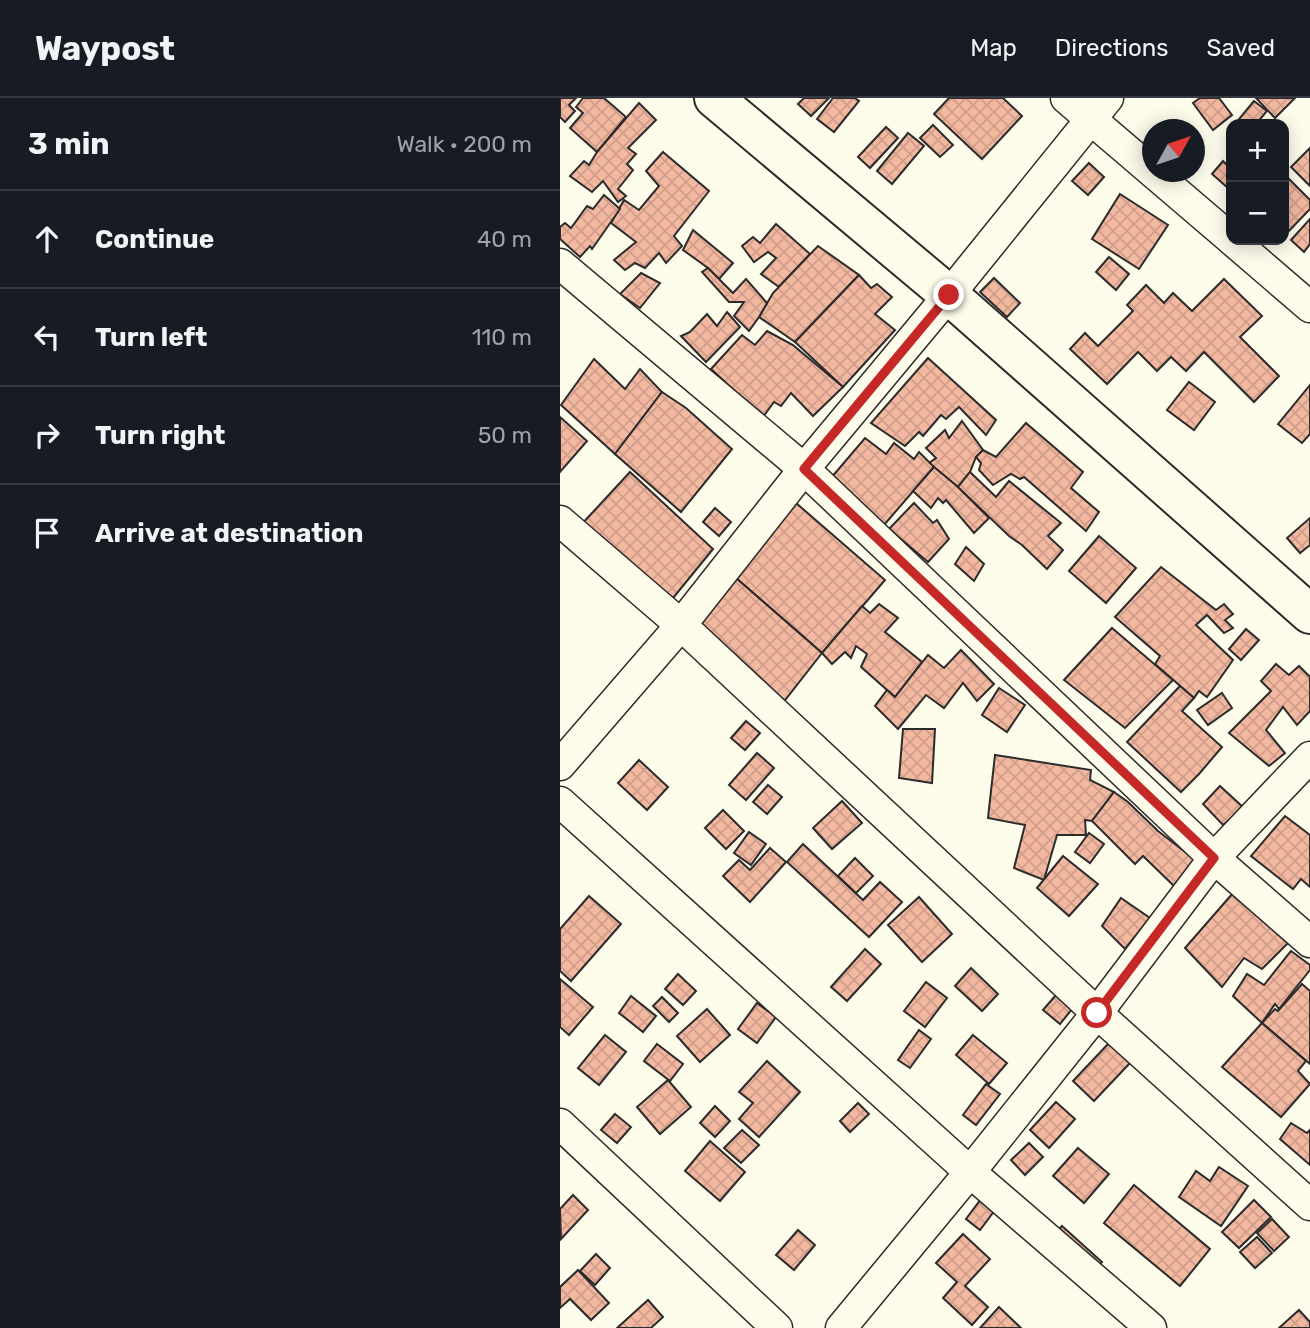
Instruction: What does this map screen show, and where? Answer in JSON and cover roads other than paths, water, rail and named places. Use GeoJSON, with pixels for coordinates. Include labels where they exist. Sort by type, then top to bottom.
{"type":"FeatureCollection","features":[{"type":"Feature","properties":{"kind":"street"},"geometry":{"type":"LineString","coordinates":[[714,98],[949,295],[1310,614]]}},
{"type":"Feature","properties":{"kind":"street"},"geometry":{"type":"LineString","coordinates":[[1066,98],[1099,109],[1226,235]]}},
{"type":"Feature","properties":{"kind":"street"},"geometry":{"type":"LineString","coordinates":[[560,765],[681,625],[804,469],[1099,109]]}},
{"type":"Feature","properties":{"kind":"street"},"geometry":{"type":"LineString","coordinates":[[1238,245],[1307,298]]}},
{"type":"Feature","properties":{"kind":"street"},"geometry":{"type":"LineString","coordinates":[[560,264],[804,469],[1214,858],[1310,942]]}},
{"type":"Feature","properties":{"kind":"street"},"geometry":{"type":"LineString","coordinates":[[560,521],[681,625],[1097,1013],[1310,1205]]}},
{"type":"Feature","properties":{"kind":"street"},"geometry":{"type":"LineString","coordinates":[[841,1328],[971,1172],[1097,1013],[1214,858],[1310,757]]}},
{"type":"Feature","properties":{"kind":"street"},"geometry":{"type":"LineString","coordinates":[[560,802],[971,1172],[1151,1328]]}},
{"type":"Feature","properties":{"kind":"street"},"geometry":{"type":"LineString","coordinates":[[560,1124],[777,1328]]}}]}
